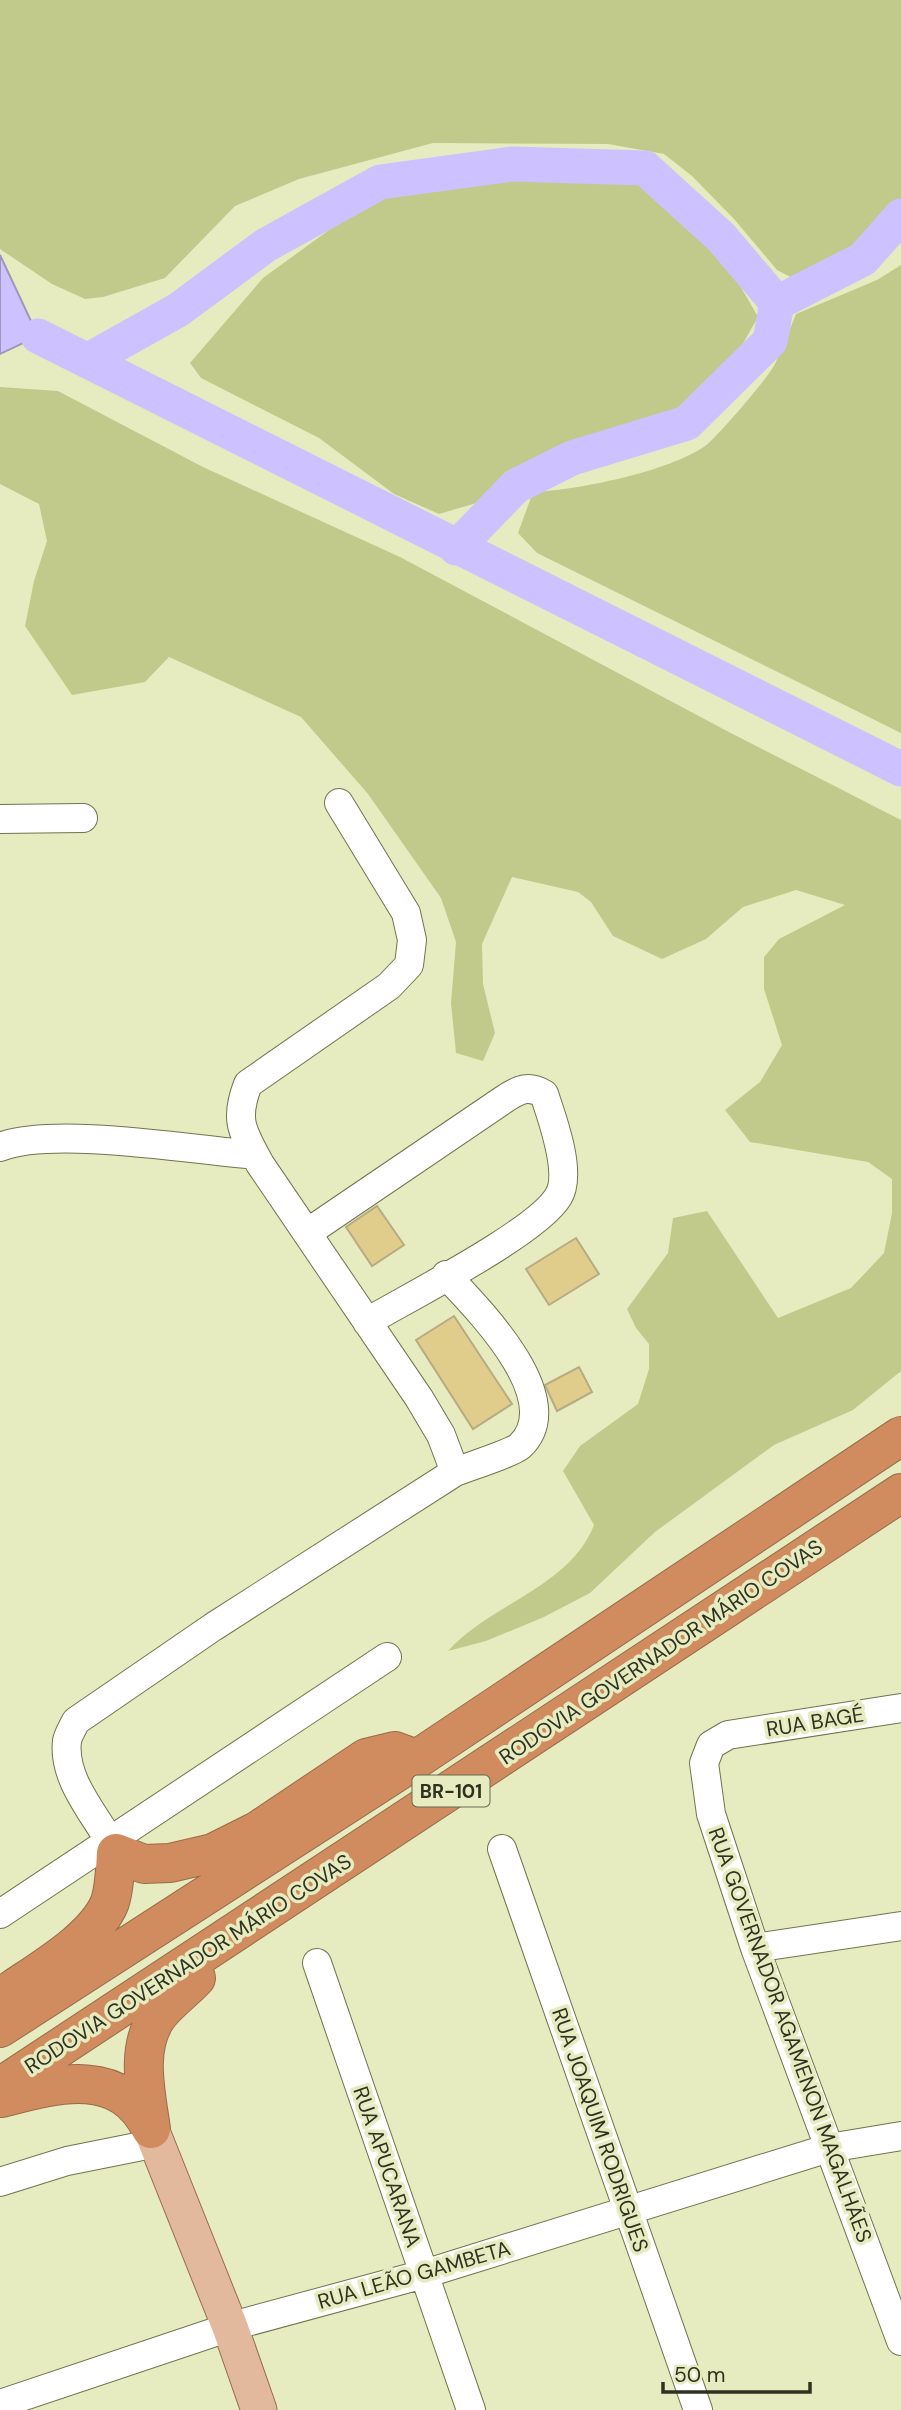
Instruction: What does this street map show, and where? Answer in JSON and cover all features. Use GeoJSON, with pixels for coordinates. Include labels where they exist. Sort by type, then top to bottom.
{"type":"FeatureCollection","features":[{"type":"Feature","properties":{"kind":"highway","name":"BR-101"},"geometry":{"type":"LineString","coordinates":[[0,2028],[417,1759],[901,1436]]}},
{"type":"Feature","properties":{"kind":"highway","name":"RODOVIA GOVERNADOR MÁRIO COVAS"},"geometry":{"type":"LineString","coordinates":[[0,2087],[901,1493]]}},
{"type":"Feature","properties":{"kind":"highway"},"geometry":{"type":"LineString","coordinates":[[0,1998],[84,1937],[103,1915],[113,1886],[113,1847],[144,1864],[170,1863],[213,1853],[257,1831],[366,1758],[395,1751],[417,1759]]}},
{"type":"Feature","properties":{"kind":"highway"},"geometry":{"type":"LineString","coordinates":[[154,2136],[143,2077],[146,2046],[157,2018],[243,1929]]}},
{"type":"Feature","properties":{"kind":"highway"},"geometry":{"type":"LineString","coordinates":[[0,2099],[61,2083],[86,2083],[108,2088],[128,2101],[154,2136]]}},
{"type":"Feature","properties":{"kind":"main road"},"geometry":{"type":"LineString","coordinates":[[154,2136],[230,2327],[258,2410]]}},
{"type":"Feature","properties":{"kind":"street"},"geometry":{"type":"LineString","coordinates":[[339,803],[406,913],[412,940],[409,965],[389,986],[248,1084],[239,1108],[242,1131],[255,1155],[441,1435],[455,1472]]}},
{"type":"Feature","properties":{"kind":"street"},"geometry":{"type":"LineString","coordinates":[[0,819],[83,818]]}},
{"type":"Feature","properties":{"kind":"street"},"geometry":{"type":"LineString","coordinates":[[307,1233],[522,1088],[535,1089],[544,1094],[563,1159],[560,1196],[533,1223],[367,1322]]}},
{"type":"Feature","properties":{"kind":"street"},"geometry":{"type":"LineString","coordinates":[[0,1147],[52,1138],[255,1155]]}},
{"type":"Feature","properties":{"kind":"street"},"geometry":{"type":"LineString","coordinates":[[113,1847],[80,1792],[71,1768],[67,1741],[76,1721],[213,1627],[455,1472],[519,1447],[535,1420],[532,1388],[487,1320],[446,1275]]}},
{"type":"Feature","properties":{"kind":"street"},"geometry":{"type":"LineString","coordinates":[[0,1914],[113,1847],[387,1657]]}},
{"type":"Feature","properties":{"kind":"street","name":"RUA BAGÉ"},"geometry":{"type":"LineString","coordinates":[[728,1735],[901,1708]]}},
{"type":"Feature","properties":{"kind":"street","name":"RUA GOVERNADOR AGAMENON MAGALHÃES"},"geometry":{"type":"LineString","coordinates":[[728,1735],[710,1745],[704,1763],[710,1814],[755,1948],[901,2341]]}},
{"type":"Feature","properties":{"kind":"street","name":"RUA JOAQUIM RODRIGUES"},"geometry":{"type":"LineString","coordinates":[[502,1849],[698,2410]]}},
{"type":"Feature","properties":{"kind":"street"},"geometry":{"type":"LineString","coordinates":[[755,1948],[901,1926]]}},
{"type":"Feature","properties":{"kind":"street","name":"RUA APUCARANA"},"geometry":{"type":"LineString","coordinates":[[317,1963],[471,2410]]}},
{"type":"Feature","properties":{"kind":"street"},"geometry":{"type":"LineString","coordinates":[[0,2182],[154,2136]]}},
{"type":"Feature","properties":{"kind":"street","name":"RUA LEÃO GAMBETA"},"geometry":{"type":"LineString","coordinates":[[0,2404],[230,2327],[424,2274],[830,2148],[901,2136]]}},
{"type":"Feature","properties":{"kind":"green space"},"geometry":{"type":"Polygon","coordinates":[[[0,0],[901,0],[901,202],[861,247],[800,282],[777,270],[734,219],[692,176],[664,154],[608,144],[433,143],[299,179],[235,206],[165,278],[103,297],[85,299],[52,284],[0,249],[0,0]]]}},
{"type":"Feature","properties":{"kind":"green space"},"geometry":{"type":"Polygon","coordinates":[[[614,173],[654,190],[690,218],[716,249],[758,317],[740,349],[682,412],[644,427],[569,443],[523,467],[490,499],[439,514],[394,494],[319,438],[201,378],[190,363],[263,278],[362,206],[409,189],[495,175],[614,173]]]}},
{"type":"Feature","properties":{"kind":"green space"},"geometry":{"type":"Polygon","coordinates":[[[901,265],[901,733],[537,553],[518,533],[533,492],[573,488],[622,478],[669,464],[705,446],[731,420],[775,364],[796,314],[877,280],[901,265]]]}},
{"type":"Feature","properties":{"kind":"green space"},"geometry":{"type":"Polygon","coordinates":[[[0,387],[58,391],[203,467],[400,557],[901,820],[901,1371],[853,1410],[774,1445],[655,1532],[590,1593],[544,1617],[486,1641],[448,1651],[485,1620],[528,1594],[567,1564],[583,1546],[594,1525],[563,1471],[580,1446],[638,1404],[649,1369],[649,1344],[636,1328],[627,1309],[668,1253],[673,1218],[707,1211],[778,1318],[851,1288],[884,1253],[892,1213],[892,1179],[868,1162],[750,1142],[725,1110],[760,1082],[782,1045],[764,989],[764,957],[779,939],[845,905],[796,890],[743,907],[706,939],[662,959],[613,936],[591,902],[578,892],[512,877],[482,944],[483,984],[495,1033],[483,1061],[456,1053],[451,1003],[456,942],[441,898],[368,794],[301,717],[169,657],[145,682],[72,695],[25,626],[34,581],[47,541],[39,504],[0,484],[0,387]]]}},
{"type":"Feature","properties":{"kind":"shaded area"},"geometry":{"type":"Polygon","coordinates":[[[0,255],[38,336],[0,354],[0,255]]]}},
{"type":"Feature","properties":{"kind":"building"},"geometry":{"type":"Polygon","coordinates":[[[377,1206],[404,1245],[372,1266],[346,1227],[377,1206]]]}},
{"type":"Feature","properties":{"kind":"building"},"geometry":{"type":"Polygon","coordinates":[[[576,1238],[599,1274],[549,1305],[526,1269],[576,1238]]]}},
{"type":"Feature","properties":{"kind":"building"},"geometry":{"type":"Polygon","coordinates":[[[454,1316],[512,1404],[473,1429],[416,1340],[454,1316]]]}},
{"type":"Feature","properties":{"kind":"building"},"geometry":{"type":"Polygon","coordinates":[[[579,1367],[592,1392],[557,1411],[545,1385],[579,1367]]]}},
{"type":"Feature","properties":{"kind":"waterway"},"geometry":{"type":"LineString","coordinates":[[87,361],[178,310],[266,245],[380,182],[512,164],[645,168],[721,237],[777,303]]}},
{"type":"Feature","properties":{"kind":"waterway"},"geometry":{"type":"LineString","coordinates":[[456,548],[516,486],[572,458],[687,423],[770,341],[777,303],[863,259],[901,216]]}},
{"type":"Feature","properties":{"kind":"waterway"},"geometry":{"type":"LineString","coordinates":[[38,336],[901,769]]}}]}
